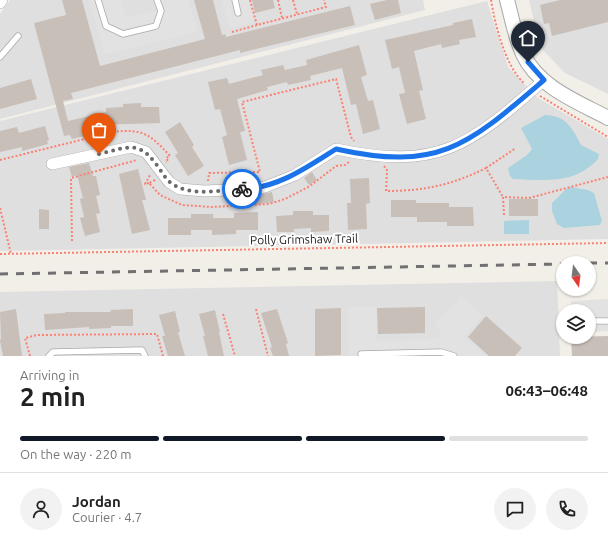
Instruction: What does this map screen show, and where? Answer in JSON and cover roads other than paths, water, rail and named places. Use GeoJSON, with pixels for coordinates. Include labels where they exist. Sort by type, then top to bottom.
{"type":"FeatureCollection","features":[{"type":"Feature","properties":{"kind":"street"},"geometry":{"type":"LineString","coordinates":[[507,0],[523,53],[534,71],[554,89],[608,118]]}},
{"type":"Feature","properties":{"kind":"street"},"geometry":{"type":"LineString","coordinates":[[52,164],[131,147],[146,152],[169,182],[180,189],[204,191],[265,187],[295,175],[336,149],[366,156],[402,158],[440,152],[458,146],[474,137],[493,123],[544,80]]}},
{"type":"Feature","properties":{"kind":"lane"},"geometry":{"type":"LineString","coordinates":[[98,0],[106,26],[123,34],[156,26],[161,11],[157,0]]}},
{"type":"Feature","properties":{"kind":"lane"},"geometry":{"type":"LineString","coordinates":[[235,0],[238,13]]}},
{"type":"Feature","properties":{"kind":"lane"},"geometry":{"type":"LineString","coordinates":[[0,57],[18,36]]}},
{"type":"Feature","properties":{"kind":"lane"},"geometry":{"type":"LineString","coordinates":[[596,321],[608,321]]}},
{"type":"Feature","properties":{"kind":"lane"},"geometry":{"type":"LineString","coordinates":[[49,356],[52,352],[142,350],[146,356]]}},
{"type":"Feature","properties":{"kind":"lane"},"geometry":{"type":"LineString","coordinates":[[362,356],[362,354],[441,352],[454,356]]}},
{"type":"Feature","properties":{"kind":"water"},"geometry":{"type":"Polygon","coordinates":[[[545,115],[558,117],[564,120],[572,128],[581,145],[599,154],[598,159],[589,167],[569,177],[548,180],[513,179],[510,176],[508,168],[527,155],[532,149],[521,128],[545,115]]]}},
{"type":"Feature","properties":{"kind":"water"},"geometry":{"type":"Polygon","coordinates":[[[571,187],[588,190],[594,193],[602,221],[600,225],[564,228],[557,224],[552,211],[552,203],[566,189],[571,187]]]}},
{"type":"Feature","properties":{"kind":"water"},"geometry":{"type":"Polygon","coordinates":[[[529,220],[529,234],[504,234],[504,221],[529,220]]]}},
{"type":"Feature","properties":{"kind":"railway"},"geometry":{"type":"LineString","coordinates":[[596,263],[608,263]]}},
{"type":"Feature","properties":{"kind":"railway"},"geometry":{"type":"LineString","coordinates":[[0,274],[556,264]]}}]}
